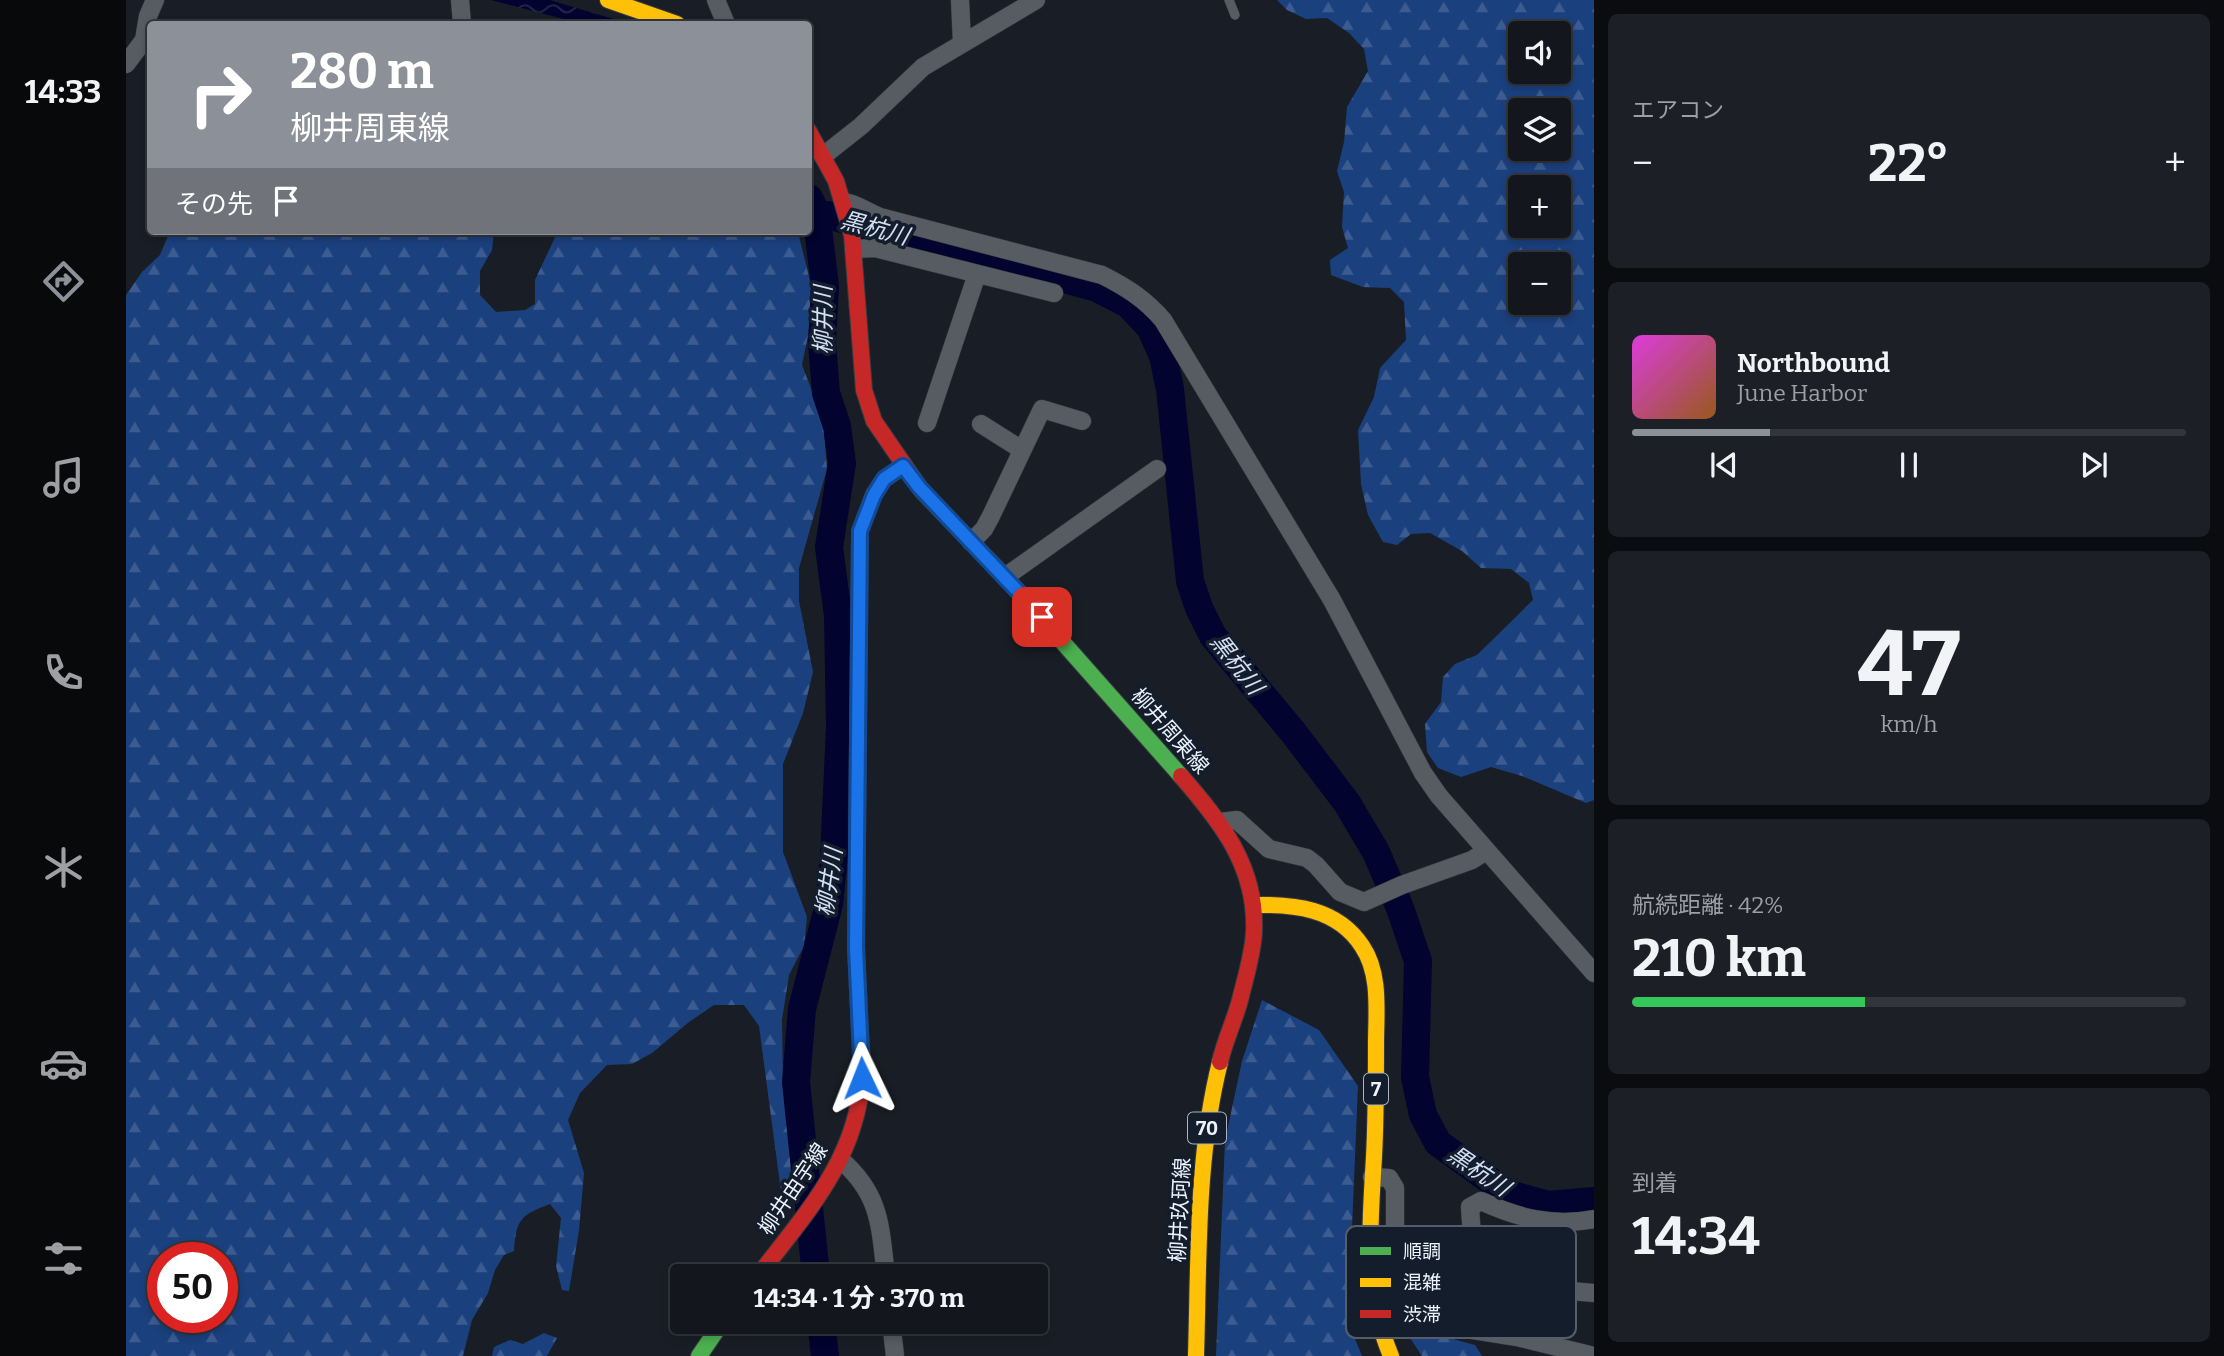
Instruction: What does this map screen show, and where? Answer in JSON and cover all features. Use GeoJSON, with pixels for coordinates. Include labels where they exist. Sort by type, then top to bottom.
{"type":"FeatureCollection","features":[{"type":"Feature","properties":{"kind":"main road"},"geometry":{"type":"LineString","coordinates":[[608,0],[668,21]]}},
{"type":"Feature","properties":{"kind":"main road","name":"柳井周東線"},"geometry":{"type":"LineString","coordinates":[[812,137],[836,181],[853,242],[864,390],[874,421],[919,487],[1005,576],[1220,822],[1241,860],[1253,905]]}},
{"type":"Feature","properties":{"kind":"main road","name":"柳井由宇線"},"geometry":{"type":"LineString","coordinates":[[767,1264],[827,1184],[841,1160],[856,1117],[862,1078],[856,947],[860,531],[874,495],[884,479],[903,466]]}},
{"type":"Feature","properties":{"kind":"main road","name":"7"},"geometry":{"type":"LineString","coordinates":[[1253,905],[1309,907],[1348,928],[1363,947],[1373,969],[1376,1003],[1371,1226]]}},
{"type":"Feature","properties":{"kind":"main road","name":"柳井玖珂線"},"geometry":{"type":"LineString","coordinates":[[1196,1356],[1202,1163],[1213,1090],[1224,1044],[1241,998],[1250,962],[1254,934],[1253,905]]}},
{"type":"Feature","properties":{"kind":"main road"},"geometry":{"type":"LineString","coordinates":[[699,1356],[714,1334]]}},
{"type":"Feature","properties":{"kind":"main road","name":"7"},"geometry":{"type":"LineString","coordinates":[[1385,1338],[1391,1356]]}},
{"type":"Feature","properties":{"kind":"street"},"geometry":{"type":"LineString","coordinates":[[148,21],[155,0]]}},
{"type":"Feature","properties":{"kind":"street"},"geometry":{"type":"LineString","coordinates":[[460,0],[462,21]]}},
{"type":"Feature","properties":{"kind":"street"},"geometry":{"type":"LineString","coordinates":[[716,0],[725,21]]}},
{"type":"Feature","properties":{"kind":"street"},"geometry":{"type":"LineString","coordinates":[[960,0],[962,43]]}},
{"type":"Feature","properties":{"kind":"street"},"geometry":{"type":"LineString","coordinates":[[823,156],[861,126],[923,67],[1037,0]]}},
{"type":"Feature","properties":{"kind":"street"},"geometry":{"type":"LineString","coordinates":[[126,64],[147,42]]}},
{"type":"Feature","properties":{"kind":"street"},"geometry":{"type":"LineString","coordinates":[[844,204],[854,203],[880,217],[1102,275],[1128,288],[1149,303],[1163,320],[1319,577],[1423,773],[1439,796],[1594,974]]}},
{"type":"Feature","properties":{"kind":"street"},"geometry":{"type":"LineString","coordinates":[[853,242],[1054,293]]}},
{"type":"Feature","properties":{"kind":"street"},"geometry":{"type":"LineString","coordinates":[[927,423],[977,274]]}},
{"type":"Feature","properties":{"kind":"street"},"geometry":{"type":"LineString","coordinates":[[971,542],[984,529],[991,516],[1042,409],[1082,421]]}},
{"type":"Feature","properties":{"kind":"street"},"geometry":{"type":"LineString","coordinates":[[981,424],[1022,450]]}},
{"type":"Feature","properties":{"kind":"street"},"geometry":{"type":"LineString","coordinates":[[1005,576],[1157,469]]}},
{"type":"Feature","properties":{"kind":"street"},"geometry":{"type":"LineString","coordinates":[[1220,822],[1237,820],[1269,849],[1307,858],[1317,865],[1340,892],[1364,902],[1472,860],[1486,851]]}},
{"type":"Feature","properties":{"kind":"street"},"geometry":{"type":"LineString","coordinates":[[841,1160],[857,1174],[871,1195],[880,1223],[885,1264]]}},
{"type":"Feature","properties":{"kind":"street"},"geometry":{"type":"LineString","coordinates":[[1372,1177],[1389,1178],[1395,1188],[1395,1226]]}},
{"type":"Feature","properties":{"kind":"street"},"geometry":{"type":"LineString","coordinates":[[1471,1226],[1470,1207],[1481,1201],[1506,1213],[1532,1220],[1563,1223],[1594,1219]]}},
{"type":"Feature","properties":{"kind":"street"},"geometry":{"type":"LineString","coordinates":[[1576,1291],[1594,1293]]}},
{"type":"Feature","properties":{"kind":"street"},"geometry":{"type":"LineString","coordinates":[[892,1334],[895,1356]]}},
{"type":"Feature","properties":{"kind":"street"},"geometry":{"type":"LineString","coordinates":[[1521,1338],[1594,1356]]}},
{"type":"Feature","properties":{"kind":"lane"},"geometry":{"type":"LineString","coordinates":[[1229,0],[1235,15]]}},
{"type":"Feature","properties":{"kind":"green space"},"geometry":{"type":"Polygon","coordinates":[[[1277,0],[1594,0],[1594,800],[1586,803],[1522,776],[1491,767],[1461,777],[1438,768],[1427,752],[1425,724],[1441,702],[1443,677],[1455,664],[1477,655],[1533,600],[1529,583],[1511,569],[1481,568],[1462,551],[1430,533],[1411,534],[1397,545],[1383,542],[1368,515],[1361,484],[1358,430],[1374,397],[1380,368],[1406,340],[1404,302],[1390,288],[1363,287],[1331,275],[1330,260],[1348,248],[1342,227],[1344,192],[1337,171],[1344,142],[1347,107],[1368,71],[1364,49],[1349,33],[1327,18],[1306,19],[1287,10],[1277,0]]]}},
{"type":"Feature","properties":{"kind":"green space"},"geometry":{"type":"Polygon","coordinates":[[[168,235],[494,235],[492,250],[480,271],[480,295],[496,312],[525,310],[535,304],[535,280],[556,235],[799,235],[815,301],[802,365],[823,420],[827,469],[799,568],[799,601],[813,672],[803,713],[783,764],[783,852],[807,917],[804,946],[789,975],[782,1020],[783,1084],[795,1190],[790,1203],[782,1199],[759,1026],[744,1005],[714,1005],[652,1053],[632,1064],[607,1065],[580,1093],[568,1120],[584,1173],[579,1230],[569,1291],[562,1290],[556,1266],[561,1218],[550,1204],[526,1215],[519,1225],[514,1251],[504,1255],[495,1270],[488,1293],[472,1320],[463,1356],[126,1356],[126,295],[142,272],[160,255],[168,235]]]}},
{"type":"Feature","properties":{"kind":"green space"},"geometry":{"type":"Polygon","coordinates":[[[1262,1000],[1319,1030],[1358,1086],[1352,1226],[1346,1226],[1346,1338],[1355,1338],[1362,1356],[1216,1356],[1225,1141],[1242,1061],[1262,1000]]]}},
{"type":"Feature","properties":{"kind":"green space"},"geometry":{"type":"Polygon","coordinates":[[[544,1333],[557,1338],[547,1356],[492,1356],[494,1347],[510,1340],[523,1344],[544,1333]]]}},
{"type":"Feature","properties":{"kind":"green space"},"geometry":{"type":"Polygon","coordinates":[[[1410,1338],[1449,1338],[1475,1345],[1482,1356],[1422,1356],[1410,1338]]]}},
{"type":"Feature","properties":{"kind":"water"},"geometry":{"type":"Polygon","coordinates":[[[491,0],[550,0],[620,21],[571,21],[491,0]]]}},
{"type":"Feature","properties":{"kind":"waterway","name":"柳井川"},"geometry":{"type":"LineString","coordinates":[[812,204],[816,212],[825,286],[822,343],[826,393],[837,426],[842,463],[829,547],[838,616],[840,727],[834,857],[829,904],[802,1009],[796,1082],[815,1264]]}},
{"type":"Feature","properties":{"kind":"waterway","name":"黒杭川"},"geometry":{"type":"LineString","coordinates":[[816,212],[1097,288],[1128,304],[1150,327],[1163,356],[1170,389],[1190,581],[1199,608],[1213,636],[1293,732],[1347,803],[1376,852],[1400,908],[1418,961],[1415,1077],[1423,1115],[1438,1143],[1509,1194],[1548,1205],[1594,1201]]}},
{"type":"Feature","properties":{"kind":"waterway","name":"柳井川"},"geometry":{"type":"LineString","coordinates":[[822,1334],[825,1356]]}},
{"type":"Feature","properties":{"kind":"traffic: fast"},"geometry":{"type":"LineString","coordinates":[[860,1031],[856,948],[860,531],[874,494],[884,479],[903,466]]}},
{"type":"Feature","properties":{"kind":"traffic: fast"},"geometry":{"type":"LineString","coordinates":[[922,491],[1005,577],[1181,776]]}},
{"type":"Feature","properties":{"kind":"traffic: fast"},"geometry":{"type":"LineString","coordinates":[[699,1356],[714,1334]]}},
{"type":"Feature","properties":{"kind":"traffic: slow"},"geometry":{"type":"LineString","coordinates":[[608,0],[668,21]]}},
{"type":"Feature","properties":{"kind":"traffic: slow"},"geometry":{"type":"LineString","coordinates":[[1253,905],[1299,908],[1327,916],[1352,933],[1368,957],[1375,981],[1377,1007],[1376,1115],[1370,1226]]}},
{"type":"Feature","properties":{"kind":"traffic: slow"},"geometry":{"type":"LineString","coordinates":[[1196,1356],[1203,1171],[1212,1098],[1220,1062]]}},
{"type":"Feature","properties":{"kind":"traffic: slow"},"geometry":{"type":"LineString","coordinates":[[1385,1338],[1391,1356]]}},
{"type":"Feature","properties":{"kind":"traffic: jam"},"geometry":{"type":"LineString","coordinates":[[812,137],[836,181],[852,235],[864,390],[874,421],[922,491]]}},
{"type":"Feature","properties":{"kind":"traffic: jam"},"geometry":{"type":"LineString","coordinates":[[1181,776],[1210,811],[1234,847],[1243,866],[1253,909],[1254,932],[1249,964],[1220,1062]]}},
{"type":"Feature","properties":{"kind":"traffic: jam"},"geometry":{"type":"LineString","coordinates":[[767,1264],[825,1185],[850,1136],[862,1079],[860,1031]]}},
{"type":"Feature","properties":{"kind":"route"},"geometry":{"type":"LineString","coordinates":[[862,1078],[856,947],[861,629],[858,567],[860,531],[874,495],[884,479],[903,466],[919,487],[1042,617]]}}]}
